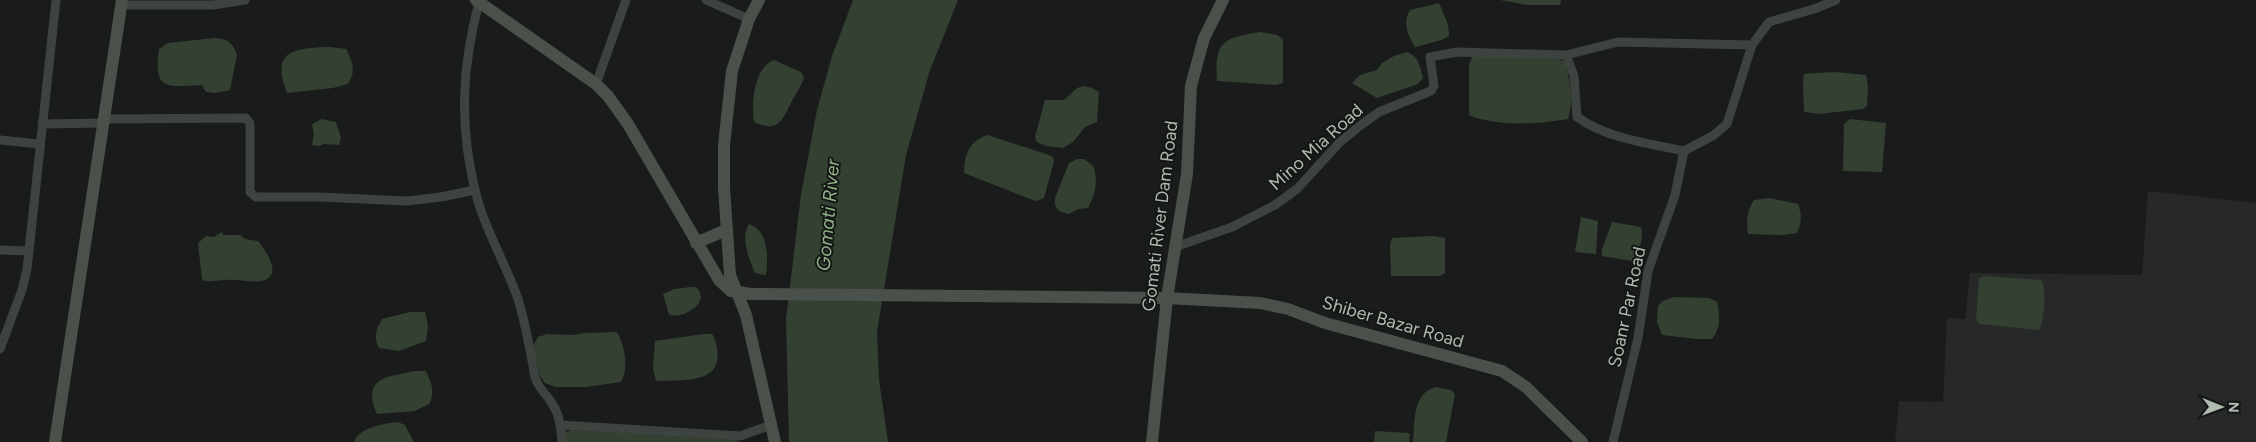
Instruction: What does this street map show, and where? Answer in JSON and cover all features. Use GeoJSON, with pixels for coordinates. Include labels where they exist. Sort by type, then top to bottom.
{"type":"FeatureCollection","features":[{"type":"Feature","properties":{"kind":"street"},"geometry":{"type":"LineString","coordinates":[[0,349],[22,290],[29,250],[56,0]]}},
{"type":"Feature","properties":{"kind":"street"},"geometry":{"type":"LineString","coordinates":[[55,442],[122,3],[137,5],[213,5],[245,0]]}},
{"type":"Feature","properties":{"kind":"street"},"geometry":{"type":"LineString","coordinates":[[596,84],[612,44],[626,0]]}},
{"type":"Feature","properties":{"kind":"street"},"geometry":{"type":"LineString","coordinates":[[706,0],[749,19]]}},
{"type":"Feature","properties":{"kind":"street"},"geometry":{"type":"LineString","coordinates":[[759,0],[749,19],[732,71],[724,145],[726,230],[730,275],[746,315],[775,442]]}},
{"type":"Feature","properties":{"kind":"street","name":"Gomati River Dam Road"},"geometry":{"type":"LineString","coordinates":[[1152,442],[1167,298],[1187,174],[1191,86],[1204,38],[1223,0]]}},
{"type":"Feature","properties":{"kind":"street"},"geometry":{"type":"LineString","coordinates":[[1566,55],[1574,76],[1577,117],[1590,126],[1620,137],[1684,151],[1714,135],[1727,124],[1752,46],[1769,22],[1814,9],[1836,0]]}},
{"type":"Feature","properties":{"kind":"street"},"geometry":{"type":"LineString","coordinates":[[562,442],[555,407],[538,385],[520,308],[483,219],[475,190],[465,136],[463,100],[472,29],[478,1],[596,84],[608,96],[628,124],[718,280],[737,293]]}},
{"type":"Feature","properties":{"kind":"street","name":"Mino Mia Road"},"geometry":{"type":"LineString","coordinates":[[1175,247],[1232,227],[1275,205],[1297,189],[1340,142],[1361,124],[1379,112],[1432,91],[1434,86],[1430,57],[1457,52],[1566,55],[1618,42],[1752,46]]}},
{"type":"Feature","properties":{"kind":"street"},"geometry":{"type":"LineString","coordinates":[[42,124],[246,118],[250,123],[250,192],[256,197],[319,196],[407,201],[441,198],[475,190]]}},
{"type":"Feature","properties":{"kind":"street"},"geometry":{"type":"LineString","coordinates":[[0,140],[39,144]]}},
{"type":"Feature","properties":{"kind":"street","name":"Soanr Par Road"},"geometry":{"type":"LineString","coordinates":[[1613,442],[1638,338],[1648,271],[1675,194],[1684,151]]}},
{"type":"Feature","properties":{"kind":"street"},"geometry":{"type":"LineString","coordinates":[[696,243],[726,230]]}},
{"type":"Feature","properties":{"kind":"street"},"geometry":{"type":"LineString","coordinates":[[0,250],[29,250]]}},
{"type":"Feature","properties":{"kind":"street","name":"Shiber Bazar Road"},"geometry":{"type":"LineString","coordinates":[[737,293],[1167,298],[1246,301],[1273,305],[1325,323],[1502,371],[1518,380],[1582,442]]}},
{"type":"Feature","properties":{"kind":"street"},"geometry":{"type":"LineString","coordinates":[[560,425],[740,436],[771,425]]}},
{"type":"Feature","properties":{"kind":"shaded area"},"geometry":{"type":"Polygon","coordinates":[[[2148,191],[2256,203],[2256,442],[1895,442],[1899,401],[1943,402],[1947,318],[1965,319],[1970,273],[2142,275],[2148,191]]]}},
{"type":"Feature","properties":{"kind":"water","name":"Gomati River"},"geometry":{"type":"Polygon","coordinates":[[[853,0],[958,0],[929,73],[906,155],[877,332],[879,380],[888,442],[789,442],[786,319],[801,195],[817,110],[832,56],[853,0]]]}},
{"type":"Feature","properties":{"kind":"water"},"geometry":{"type":"Polygon","coordinates":[[[1500,0],[1561,0],[1560,5],[1528,5],[1500,0]]]}},
{"type":"Feature","properties":{"kind":"water"},"geometry":{"type":"Polygon","coordinates":[[[1439,3],[1448,24],[1449,36],[1442,40],[1415,47],[1406,24],[1410,10],[1439,3]]]}},
{"type":"Feature","properties":{"kind":"water"},"geometry":{"type":"Polygon","coordinates":[[[1260,32],[1277,35],[1283,39],[1283,83],[1276,85],[1217,81],[1217,57],[1224,44],[1237,37],[1260,32]]]}},
{"type":"Feature","properties":{"kind":"water"},"geometry":{"type":"Polygon","coordinates":[[[214,38],[229,42],[234,47],[237,55],[230,90],[216,93],[206,92],[202,85],[171,86],[165,84],[158,73],[159,49],[168,43],[214,38]]]}},
{"type":"Feature","properties":{"kind":"water"},"geometry":{"type":"Polygon","coordinates":[[[330,47],[346,49],[348,53],[353,71],[348,84],[333,88],[287,93],[282,79],[281,68],[289,54],[306,49],[330,47]]]}},
{"type":"Feature","properties":{"kind":"water"},"geometry":{"type":"Polygon","coordinates":[[[1407,52],[1417,59],[1420,66],[1423,78],[1418,84],[1377,98],[1352,83],[1360,75],[1377,70],[1382,63],[1394,56],[1407,52]]]}},
{"type":"Feature","properties":{"kind":"water"},"geometry":{"type":"Polygon","coordinates":[[[1473,55],[1551,57],[1564,61],[1570,90],[1571,105],[1568,119],[1531,123],[1505,123],[1480,119],[1469,115],[1469,65],[1473,55]]]}},
{"type":"Feature","properties":{"kind":"water"},"geometry":{"type":"Polygon","coordinates":[[[774,60],[801,72],[804,78],[783,118],[780,122],[770,126],[754,122],[753,106],[758,78],[767,64],[774,60]]]}},
{"type":"Feature","properties":{"kind":"water"},"geometry":{"type":"Polygon","coordinates":[[[1834,72],[1866,75],[1868,86],[1867,106],[1863,109],[1819,114],[1804,112],[1804,74],[1834,72]]]}},
{"type":"Feature","properties":{"kind":"water"},"geometry":{"type":"Polygon","coordinates":[[[1084,86],[1099,92],[1097,122],[1085,127],[1073,142],[1063,148],[1046,146],[1037,142],[1035,137],[1045,100],[1064,100],[1077,88],[1084,86]]]}},
{"type":"Feature","properties":{"kind":"water"},"geometry":{"type":"Polygon","coordinates":[[[322,119],[336,122],[341,138],[339,145],[312,145],[314,134],[312,124],[322,119]]]}},
{"type":"Feature","properties":{"kind":"water"},"geometry":{"type":"Polygon","coordinates":[[[1850,119],[1886,123],[1882,172],[1843,171],[1844,124],[1850,119]]]}},
{"type":"Feature","properties":{"kind":"water"},"geometry":{"type":"Polygon","coordinates":[[[987,135],[1052,156],[1054,161],[1044,198],[1035,201],[964,173],[965,161],[972,145],[987,135]]]}},
{"type":"Feature","properties":{"kind":"water"},"geometry":{"type":"Polygon","coordinates":[[[1077,159],[1084,159],[1093,166],[1096,177],[1095,187],[1093,198],[1088,208],[1078,209],[1069,214],[1059,211],[1055,205],[1055,198],[1069,163],[1077,159]]]}},
{"type":"Feature","properties":{"kind":"water"},"geometry":{"type":"Polygon","coordinates":[[[1770,198],[1798,204],[1801,219],[1797,233],[1782,235],[1748,234],[1748,216],[1754,200],[1770,198]]]}},
{"type":"Feature","properties":{"kind":"water"},"geometry":{"type":"Polygon","coordinates":[[[1581,217],[1598,221],[1596,254],[1575,252],[1581,217]]]}},
{"type":"Feature","properties":{"kind":"water"},"geometry":{"type":"Polygon","coordinates":[[[1612,222],[1641,227],[1640,245],[1632,261],[1602,256],[1602,249],[1612,222]]]}},
{"type":"Feature","properties":{"kind":"water"},"geometry":{"type":"Polygon","coordinates":[[[749,224],[756,227],[764,238],[767,253],[766,275],[755,273],[748,255],[745,236],[749,224]]]}},
{"type":"Feature","properties":{"kind":"water"},"geometry":{"type":"Polygon","coordinates":[[[222,232],[223,235],[240,235],[245,239],[258,241],[270,260],[272,266],[271,276],[259,281],[202,280],[198,243],[206,236],[214,237],[222,232]]]}},
{"type":"Feature","properties":{"kind":"water"},"geometry":{"type":"Polygon","coordinates":[[[1433,236],[1445,238],[1445,273],[1440,276],[1391,276],[1390,245],[1392,238],[1433,236]]]}},
{"type":"Feature","properties":{"kind":"water"},"geometry":{"type":"Polygon","coordinates":[[[1983,276],[2041,280],[2044,290],[2044,305],[2039,330],[1980,324],[1976,319],[1979,279],[1983,276]]]}},
{"type":"Feature","properties":{"kind":"water"},"geometry":{"type":"Polygon","coordinates":[[[696,287],[700,293],[698,304],[681,315],[669,315],[663,294],[674,289],[696,287]]]}},
{"type":"Feature","properties":{"kind":"water"},"geometry":{"type":"Polygon","coordinates":[[[1674,297],[1709,298],[1717,302],[1719,321],[1712,339],[1662,335],[1657,322],[1658,306],[1663,301],[1674,297]]]}},
{"type":"Feature","properties":{"kind":"water"},"geometry":{"type":"Polygon","coordinates":[[[410,312],[425,312],[428,325],[426,341],[399,351],[379,348],[376,333],[382,319],[410,312]]]}},
{"type":"Feature","properties":{"kind":"water"},"geometry":{"type":"Polygon","coordinates":[[[617,332],[625,357],[625,370],[621,382],[586,387],[555,387],[545,383],[540,376],[534,352],[534,344],[538,337],[547,334],[573,335],[617,332]]]}},
{"type":"Feature","properties":{"kind":"water"},"geometry":{"type":"Polygon","coordinates":[[[712,334],[714,337],[717,352],[716,364],[712,371],[694,379],[656,381],[653,368],[655,341],[712,334]]]}},
{"type":"Feature","properties":{"kind":"water"},"geometry":{"type":"Polygon","coordinates":[[[414,371],[426,371],[432,391],[429,404],[415,411],[377,414],[373,401],[375,385],[387,377],[414,371]]]}},
{"type":"Feature","properties":{"kind":"water"},"geometry":{"type":"Polygon","coordinates":[[[1436,387],[1451,390],[1455,394],[1446,442],[1413,442],[1416,409],[1423,395],[1428,390],[1436,387]]]}},
{"type":"Feature","properties":{"kind":"water"},"geometry":{"type":"Polygon","coordinates":[[[398,422],[405,425],[414,442],[354,442],[361,433],[367,430],[379,425],[398,422]]]}},
{"type":"Feature","properties":{"kind":"water"},"geometry":{"type":"Polygon","coordinates":[[[571,430],[736,440],[739,442],[565,442],[564,433],[571,430]]]}},
{"type":"Feature","properties":{"kind":"water"},"geometry":{"type":"Polygon","coordinates":[[[1375,431],[1408,433],[1410,434],[1409,442],[1374,442],[1375,431]]]}}]}
